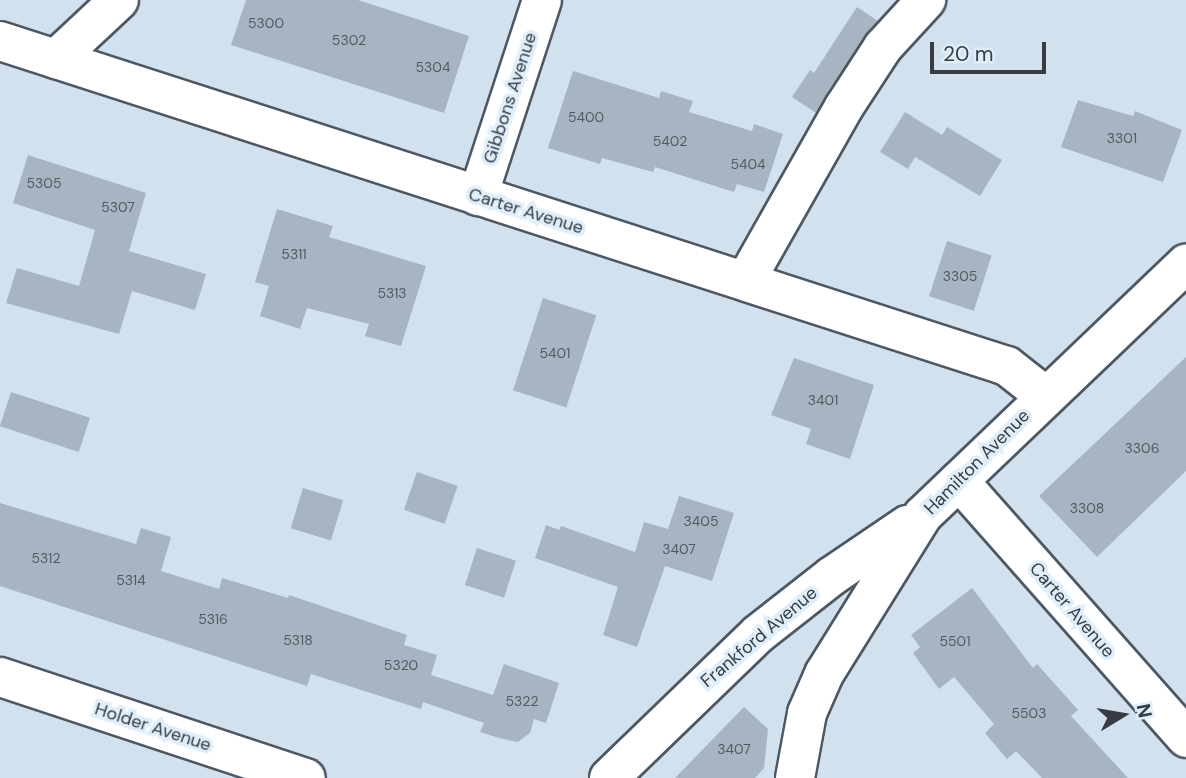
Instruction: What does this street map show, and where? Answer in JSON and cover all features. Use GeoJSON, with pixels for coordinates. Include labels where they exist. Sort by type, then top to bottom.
{"type":"FeatureCollection","features":[{"type":"Feature","properties":{"kind":"street"},"geometry":{"type":"LineString","coordinates":[[56,59],[119,0]]}},
{"type":"Feature","properties":{"kind":"street","name":"Gibbons Avenue"},"geometry":{"type":"LineString","coordinates":[[478,196],[542,0]]}},
{"type":"Feature","properties":{"kind":"street"},"geometry":{"type":"LineString","coordinates":[[746,280],[844,107],[883,47],[926,0]]}},
{"type":"Feature","properties":{"kind":"street","name":"Carter Avenue"},"geometry":{"type":"LineString","coordinates":[[0,41],[1007,366],[1044,395]]}},
{"type":"Feature","properties":{"kind":"street","name":"Hamilton Avenue"},"geometry":{"type":"LineString","coordinates":[[794,778],[807,713],[824,674],[866,600],[923,514],[1044,395],[1186,264]]}},
{"type":"Feature","properties":{"kind":"street","name":"Carter Avenue"},"geometry":{"type":"LineString","coordinates":[[958,481],[1186,738]]}},
{"type":"Feature","properties":{"kind":"street","name":"Frankford Avenue"},"geometry":{"type":"LineString","coordinates":[[609,778],[758,634],[832,576],[923,514]]}},
{"type":"Feature","properties":{"kind":"street","name":"Holder Avenue"},"geometry":{"type":"LineString","coordinates":[[0,677],[306,778]]}},
{"type":"Feature","properties":{"kind":"building"},"geometry":{"type":"Polygon","coordinates":[[[246,0],[358,0],[469,36],[444,113],[231,45],[246,0]]]}},
{"type":"Feature","properties":{"kind":"building"},"geometry":{"type":"Polygon","coordinates":[[[857,7],[878,21],[816,113],[792,97],[810,70],[814,73],[857,7]]]}},
{"type":"Feature","properties":{"kind":"building"},"geometry":{"type":"Polygon","coordinates":[[[573,71],[659,98],[661,91],[693,101],[689,112],[752,131],[754,124],[783,134],[764,192],[737,184],[734,192],[655,167],[653,172],[602,158],[600,164],[548,148],[573,71]]]}},
{"type":"Feature","properties":{"kind":"building"},"geometry":{"type":"Polygon","coordinates":[[[1078,100],[1133,116],[1135,111],[1182,130],[1163,182],[1061,147],[1078,100]]]}},
{"type":"Feature","properties":{"kind":"building"},"geometry":{"type":"Polygon","coordinates":[[[905,112],[942,135],[947,127],[1002,160],[980,196],[915,157],[908,169],[880,152],[905,112]]]}},
{"type":"Feature","properties":{"kind":"building"},"geometry":{"type":"Polygon","coordinates":[[[28,155],[146,193],[129,251],[206,274],[195,310],[132,291],[119,334],[6,303],[17,268],[79,286],[95,230],[13,203],[28,155]]]}},
{"type":"Feature","properties":{"kind":"building"},"geometry":{"type":"Polygon","coordinates":[[[277,209],[333,226],[329,237],[426,266],[401,346],[365,336],[369,324],[307,308],[300,329],[260,316],[269,286],[255,282],[277,209]]]}},
{"type":"Feature","properties":{"kind":"building"},"geometry":{"type":"Polygon","coordinates":[[[947,241],[992,256],[974,311],[929,296],[947,241]]]}},
{"type":"Feature","properties":{"kind":"building"},"geometry":{"type":"Polygon","coordinates":[[[543,298],[596,315],[566,408],[513,390],[543,298]]]}},
{"type":"Feature","properties":{"kind":"building"},"geometry":{"type":"Polygon","coordinates":[[[1186,357],[1186,471],[1097,557],[1039,496],[1186,357]]]}},
{"type":"Feature","properties":{"kind":"building"},"geometry":{"type":"Polygon","coordinates":[[[794,358],[874,385],[850,459],[806,444],[811,429],[771,415],[794,358]]]}},
{"type":"Feature","properties":{"kind":"building"},"geometry":{"type":"Polygon","coordinates":[[[11,392],[90,418],[79,452],[0,426],[11,392]]]}},
{"type":"Feature","properties":{"kind":"building"},"geometry":{"type":"Polygon","coordinates":[[[417,472],[458,486],[445,524],[404,510],[417,472]]]}},
{"type":"Feature","properties":{"kind":"building"},"geometry":{"type":"Polygon","coordinates":[[[303,488],[343,500],[331,540],[291,528],[303,488]]]}},
{"type":"Feature","properties":{"kind":"building"},"geometry":{"type":"Polygon","coordinates":[[[679,496],[734,513],[712,581],[665,566],[637,647],[603,635],[618,587],[535,558],[546,525],[559,530],[561,526],[635,552],[644,522],[668,529],[679,496]]]}},
{"type":"Feature","properties":{"kind":"building"},"geometry":{"type":"Polygon","coordinates":[[[0,503],[136,544],[141,528],[171,537],[161,571],[219,589],[222,578],[288,598],[289,595],[407,635],[404,645],[437,655],[431,675],[493,695],[504,664],[559,683],[546,723],[534,719],[530,733],[518,742],[499,738],[480,732],[484,723],[423,702],[421,709],[311,674],[307,686],[0,586],[0,503]]]}},
{"type":"Feature","properties":{"kind":"building"},"geometry":{"type":"Polygon","coordinates":[[[477,548],[516,561],[504,598],[465,585],[477,548]]]}},
{"type":"Feature","properties":{"kind":"building"},"geometry":{"type":"Polygon","coordinates":[[[972,588],[1033,668],[1037,664],[1078,710],[1071,716],[1128,778],[1042,778],[1016,751],[1007,759],[985,733],[994,724],[954,677],[939,689],[913,653],[920,647],[911,635],[972,588]]]}},
{"type":"Feature","properties":{"kind":"building"},"geometry":{"type":"Polygon","coordinates":[[[744,707],[768,729],[764,768],[755,778],[675,778],[744,707]]]}}]}
